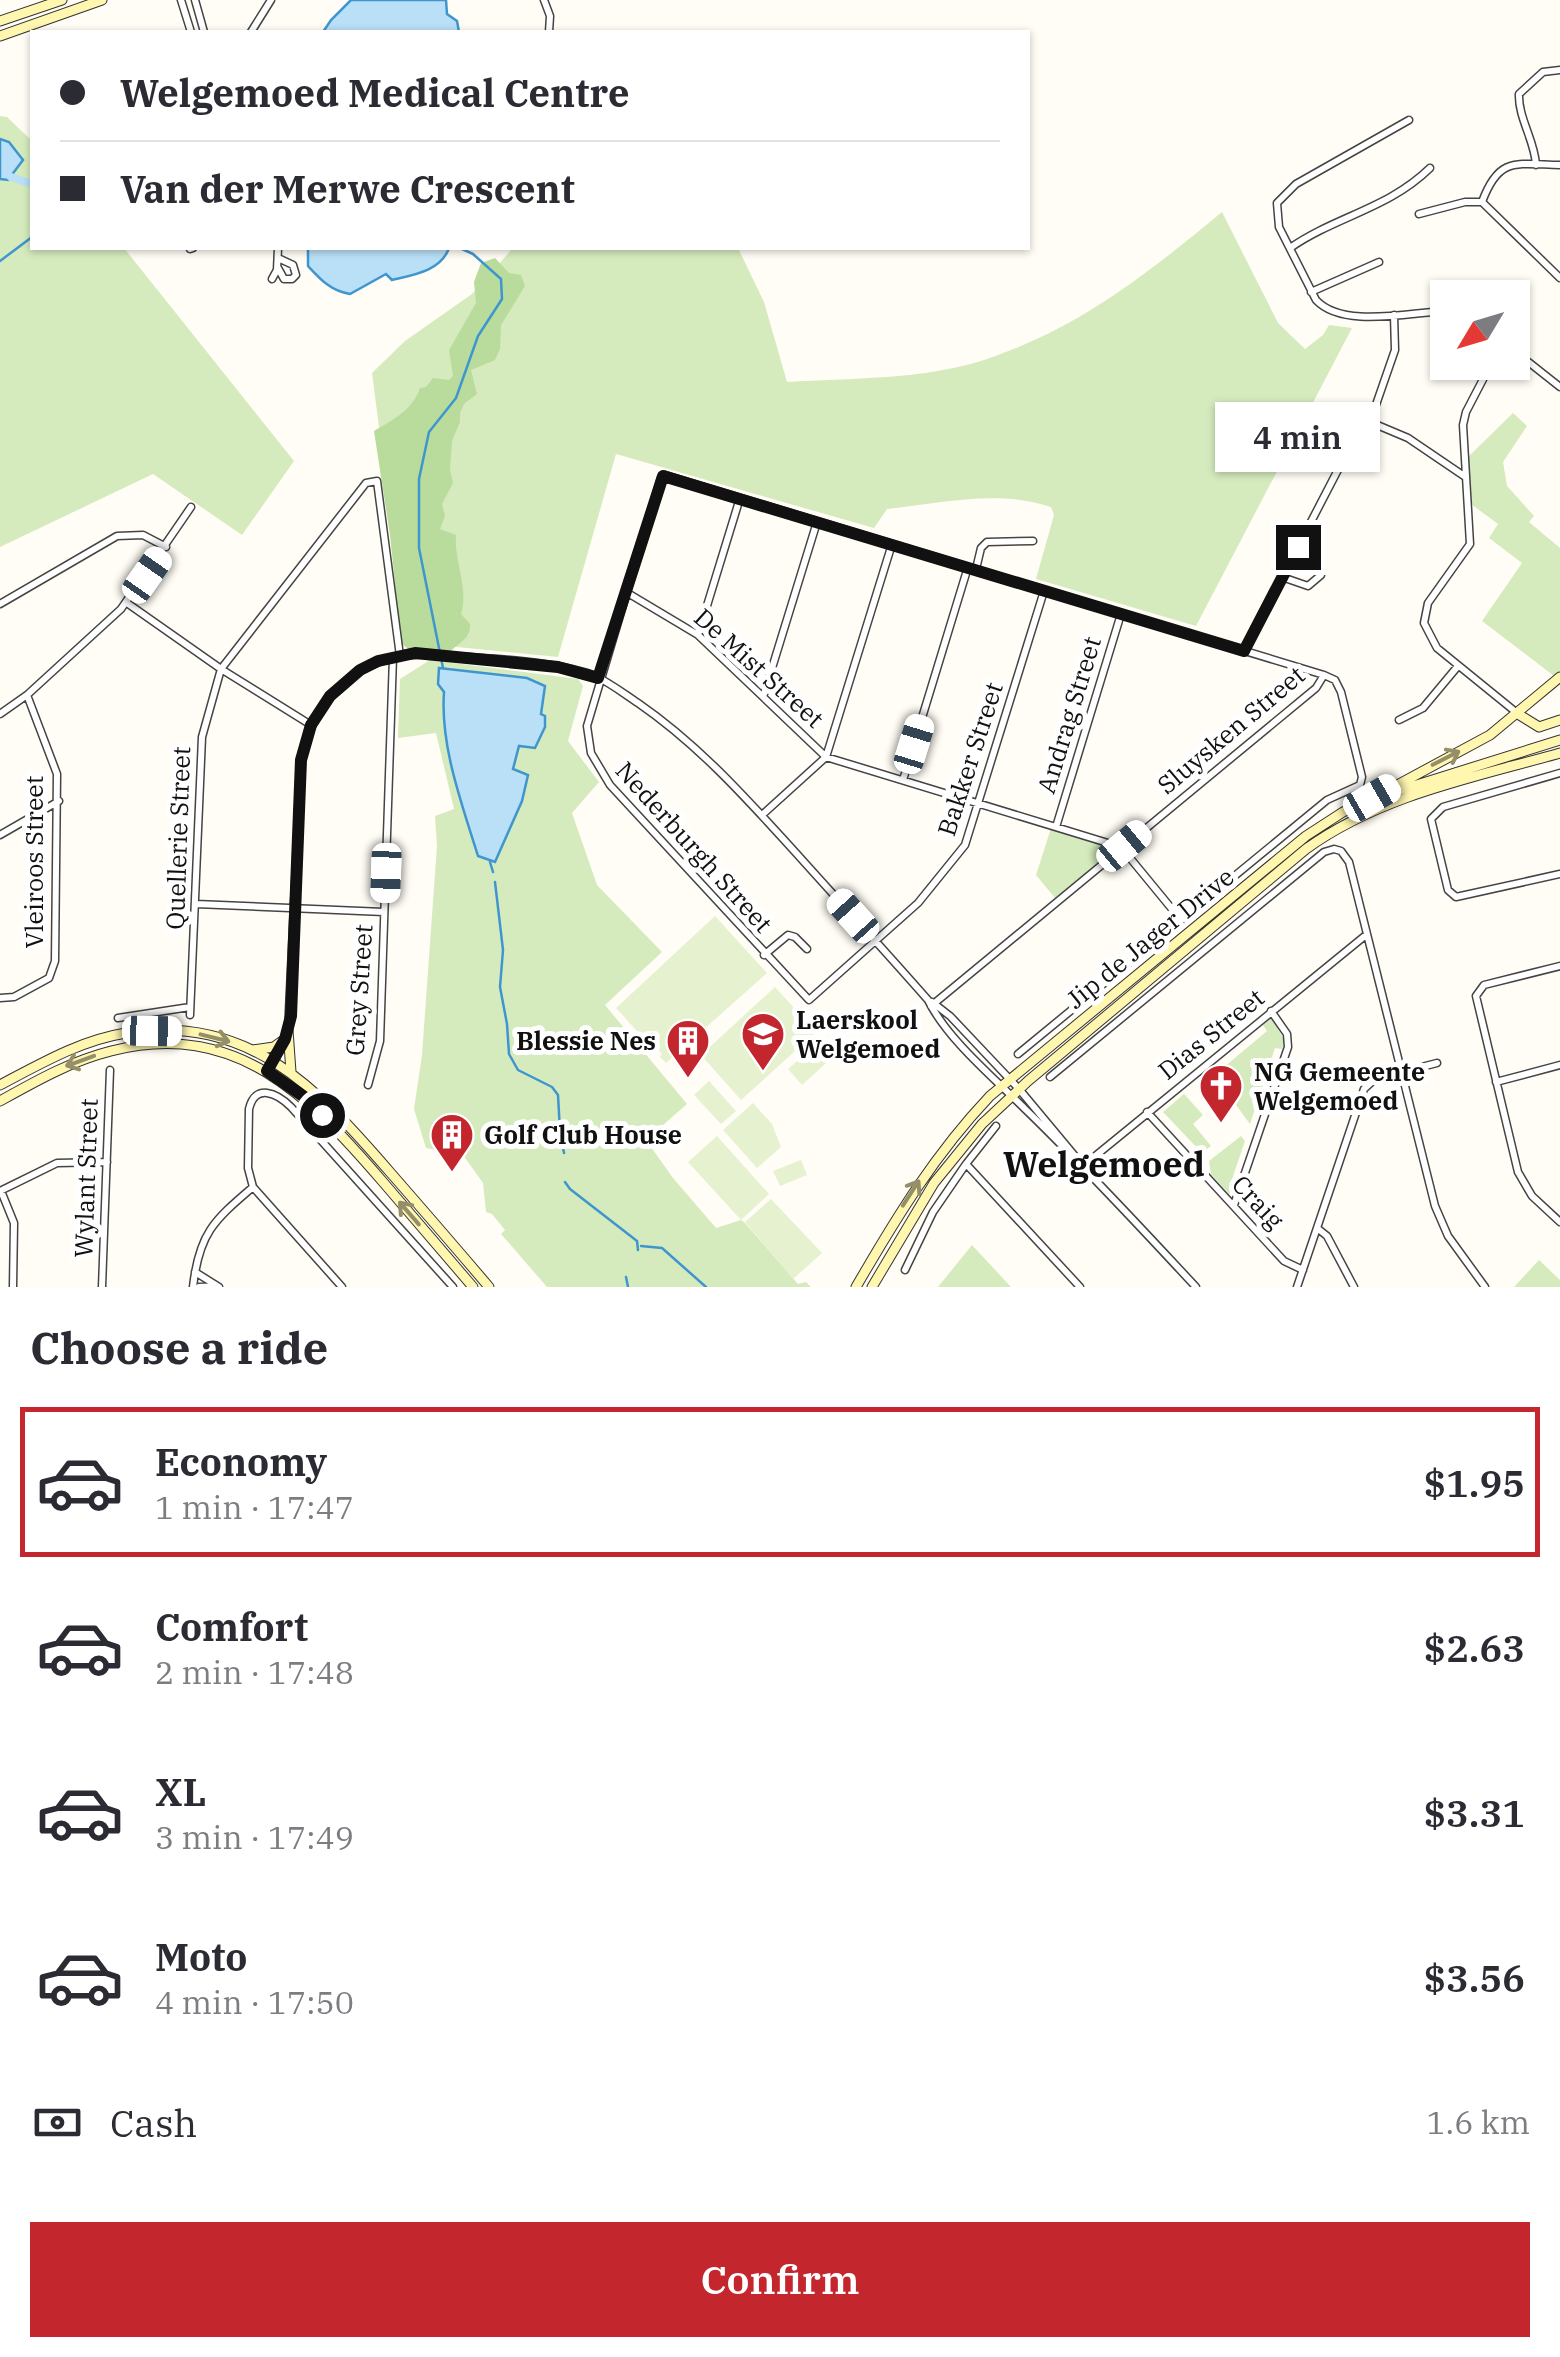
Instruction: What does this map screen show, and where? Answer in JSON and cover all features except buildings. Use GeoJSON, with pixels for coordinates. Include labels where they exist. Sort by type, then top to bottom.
{"type":"FeatureCollection","features":[{"type":"Feature","properties":{"kind":"main road"},"geometry":{"type":"LineString","coordinates":[[0,22],[62,0]]}},
{"type":"Feature","properties":{"kind":"main road"},"geometry":{"type":"LineString","coordinates":[[0,36],[102,0]]}},
{"type":"Feature","properties":{"kind":"main road"},"geometry":{"type":"LineString","coordinates":[[1372,798],[1490,735],[1560,677]]}},
{"type":"Feature","properties":{"kind":"main road"},"geometry":{"type":"LineString","coordinates":[[1534,701],[1532,715],[1538,726]]}},
{"type":"Feature","properties":{"kind":"main road"},"geometry":{"type":"LineString","coordinates":[[1518,714],[1538,726],[1560,720]]}},
{"type":"Feature","properties":{"kind":"main road","name":"Jip de Jager Drive"},"geometry":{"type":"LineString","coordinates":[[856,1287],[923,1175],[954,1134],[1005,1082],[1306,836],[1372,798],[1560,740]]}},
{"type":"Feature","properties":{"kind":"main road","name":"Jip de Jager Drive"},"geometry":{"type":"LineString","coordinates":[[868,1287],[895,1237],[911,1220],[956,1152],[1015,1093],[1334,829],[1398,800],[1560,753]]}},
{"type":"Feature","properties":{"kind":"main road"},"geometry":{"type":"LineString","coordinates":[[0,1086],[62,1053],[128,1033],[195,1033],[252,1050],[292,1072],[342,1117],[489,1287]]}},
{"type":"Feature","properties":{"kind":"main road"},"geometry":{"type":"LineString","coordinates":[[252,1050],[274,1047],[286,1034]]}},
{"type":"Feature","properties":{"kind":"main road"},"geometry":{"type":"LineString","coordinates":[[286,1034],[292,1072]]}},
{"type":"Feature","properties":{"kind":"main road"},"geometry":{"type":"LineString","coordinates":[[0,1101],[60,1068],[130,1047],[174,1045],[211,1050],[267,1071],[322,1115],[473,1287]]}},
{"type":"Feature","properties":{"kind":"street"},"geometry":{"type":"LineString","coordinates":[[180,0],[190,30]]}},
{"type":"Feature","properties":{"kind":"street"},"geometry":{"type":"LineString","coordinates":[[195,0],[203,30]]}},
{"type":"Feature","properties":{"kind":"street"},"geometry":{"type":"LineString","coordinates":[[252,30],[272,0]]}},
{"type":"Feature","properties":{"kind":"street"},"geometry":{"type":"LineString","coordinates":[[544,0],[550,16],[548,30]]}},
{"type":"Feature","properties":{"kind":"street"},"geometry":{"type":"LineString","coordinates":[[1536,165],[1518,104],[1519,94],[1543,72],[1560,70]]}},
{"type":"Feature","properties":{"kind":"street"},"geometry":{"type":"LineString","coordinates":[[1409,120],[1287,191],[1276,213],[1312,292],[1319,304],[1332,313],[1430,313]]}},
{"type":"Feature","properties":{"kind":"street"},"geometry":{"type":"LineString","coordinates":[[1482,202],[1500,169],[1560,165]]}},
{"type":"Feature","properties":{"kind":"street"},"geometry":{"type":"LineString","coordinates":[[1290,248],[1320,228],[1379,206],[1430,168]]}},
{"type":"Feature","properties":{"kind":"street"},"geometry":{"type":"LineString","coordinates":[[1419,214],[1465,202],[1482,202],[1560,278]]}},
{"type":"Feature","properties":{"kind":"street"},"geometry":{"type":"LineString","coordinates":[[278,250],[278,258],[278,268],[284,279],[296,275],[294,264],[278,258]]}},
{"type":"Feature","properties":{"kind":"street"},"geometry":{"type":"LineString","coordinates":[[1312,292],[1379,262]]}},
{"type":"Feature","properties":{"kind":"street"},"geometry":{"type":"LineString","coordinates":[[272,278],[278,268]]}},
{"type":"Feature","properties":{"kind":"street"},"geometry":{"type":"LineString","coordinates":[[1244,651],[1341,464],[1370,422],[1394,350],[1394,315]]}},
{"type":"Feature","properties":{"kind":"street"},"geometry":{"type":"LineString","coordinates":[[1530,363],[1560,387]]}},
{"type":"Feature","properties":{"kind":"street"},"geometry":{"type":"LineString","coordinates":[[1483,380],[1464,418],[1470,544],[1430,599],[1424,617],[1430,639],[1518,714]]}},
{"type":"Feature","properties":{"kind":"street"},"geometry":{"type":"LineString","coordinates":[[1370,422],[1413,441],[1465,476]]}},
{"type":"Feature","properties":{"kind":"street"},"geometry":{"type":"LineString","coordinates":[[1443,462],[1464,456]]}},
{"type":"Feature","properties":{"kind":"street","name":"Nederburgh Street"},"geometry":{"type":"LineString","coordinates":[[740,498],[665,475],[661,478],[586,726],[596,767],[610,786],[809,1000]]}},
{"type":"Feature","properties":{"kind":"street","name":"Grey Street"},"geometry":{"type":"LineString","coordinates":[[368,1086],[380,1042],[396,656],[378,481]]}},
{"type":"Feature","properties":{"kind":"street","name":"Quellerie Street"},"geometry":{"type":"LineString","coordinates":[[118,1018],[190,1011],[202,738],[221,669],[361,486],[378,481]]}},
{"type":"Feature","properties":{"kind":"street"},"geometry":{"type":"LineString","coordinates":[[698,635],[740,498],[1334,680],[1340,688],[1362,777],[1360,785],[1327,800],[1018,1054]]}},
{"type":"Feature","properties":{"kind":"street"},"geometry":{"type":"LineString","coordinates":[[0,714],[28,695],[127,603],[192,507]]}},
{"type":"Feature","properties":{"kind":"street"},"geometry":{"type":"LineString","coordinates":[[764,694],[817,522]]}},
{"type":"Feature","properties":{"kind":"street"},"geometry":{"type":"LineString","coordinates":[[0,604],[117,536],[142,535],[166,547]]}},
{"type":"Feature","properties":{"kind":"street"},"geometry":{"type":"LineString","coordinates":[[903,780],[981,548],[987,542],[1033,541]]}},
{"type":"Feature","properties":{"kind":"street"},"geometry":{"type":"LineString","coordinates":[[762,815],[826,757],[892,544]]}},
{"type":"Feature","properties":{"kind":"street"},"geometry":{"type":"LineString","coordinates":[[1282,578],[1308,586],[1321,574],[1321,561],[1298,547]]}},
{"type":"Feature","properties":{"kind":"street","name":"Bakker Street"},"geometry":{"type":"LineString","coordinates":[[809,1000],[918,903],[965,844],[1044,591]]}},
{"type":"Feature","properties":{"kind":"street","name":"De Mist Street"},"geometry":{"type":"LineString","coordinates":[[625,592],[698,635],[826,757],[1122,847]]}},
{"type":"Feature","properties":{"kind":"street"},"geometry":{"type":"LineString","coordinates":[[127,603],[221,669],[311,725]]}},
{"type":"Feature","properties":{"kind":"street","name":"Andrag Street"},"geometry":{"type":"LineString","coordinates":[[1056,827],[1121,614]]}},
{"type":"Feature","properties":{"kind":"street"},"geometry":{"type":"LineString","coordinates":[[267,1071],[286,1034],[300,772],[311,725],[343,682],[378,661],[396,656],[438,655],[558,667],[598,678],[669,725],[724,773],[931,1003],[1073,1150],[1082,1166],[1196,1287]]}},
{"type":"Feature","properties":{"kind":"street"},"geometry":{"type":"LineString","coordinates":[[1399,720],[1423,708],[1458,666]]}},
{"type":"Feature","properties":{"kind":"street","name":"Sluysken Street"},"geometry":{"type":"LineString","coordinates":[[931,1003],[1316,688],[1324,675]]}},
{"type":"Feature","properties":{"kind":"street","name":"Vleiroos Street"},"geometry":{"type":"LineString","coordinates":[[0,998],[14,997],[52,974],[59,801],[55,764],[28,695]]}},
{"type":"Feature","properties":{"kind":"street"},"geometry":{"type":"LineString","coordinates":[[1560,772],[1443,807],[1434,812],[1431,820],[1448,890],[1456,897],[1560,874]]}},
{"type":"Feature","properties":{"kind":"street"},"geometry":{"type":"LineString","coordinates":[[0,836],[59,801]]}},
{"type":"Feature","properties":{"kind":"street"},"geometry":{"type":"LineString","coordinates":[[1122,847],[1181,920]]}},
{"type":"Feature","properties":{"kind":"street"},"geometry":{"type":"LineString","coordinates":[[1050,1077],[1324,852],[1342,851],[1349,862],[1440,1220],[1485,1287]]}},
{"type":"Feature","properties":{"kind":"street"},"geometry":{"type":"LineString","coordinates":[[196,904],[384,912]]}},
{"type":"Feature","properties":{"kind":"street","name":"Dias Street"},"geometry":{"type":"LineString","coordinates":[[1082,1166],[1366,935]]}},
{"type":"Feature","properties":{"kind":"street"},"geometry":{"type":"LineString","coordinates":[[764,955],[788,936],[795,937],[807,949]]}},
{"type":"Feature","properties":{"kind":"street"},"geometry":{"type":"LineString","coordinates":[[1560,966],[1484,985],[1476,1000],[1520,1178],[1532,1196],[1560,1222]]}},
{"type":"Feature","properties":{"kind":"street"},"geometry":{"type":"LineString","coordinates":[[1234,1205],[1288,1046],[1288,1034],[1271,1011]]}},
{"type":"Feature","properties":{"kind":"street"},"geometry":{"type":"LineString","coordinates":[[1297,1287],[1364,1089],[1375,1079],[1436,1064]]}},
{"type":"Feature","properties":{"kind":"street"},"geometry":{"type":"LineString","coordinates":[[1496,1082],[1560,1065]]}},
{"type":"Feature","properties":{"kind":"street","name":"Wylant Street"},"geometry":{"type":"LineString","coordinates":[[102,1287],[110,1070]]}},
{"type":"Feature","properties":{"kind":"street"},"geometry":{"type":"LineString","coordinates":[[342,1287],[252,1187],[248,1168],[248,1109],[254,1096],[269,1092],[285,1101],[453,1287]]}},
{"type":"Feature","properties":{"kind":"street","name":"Craig"},"geometry":{"type":"LineString","coordinates":[[1147,1112],[1284,1261],[1302,1270]]}},
{"type":"Feature","properties":{"kind":"street"},"geometry":{"type":"LineString","coordinates":[[905,1270],[932,1212],[996,1126]]}},
{"type":"Feature","properties":{"kind":"street"},"geometry":{"type":"LineString","coordinates":[[13,1287],[14,1223],[1,1191],[57,1163],[107,1162]]}},
{"type":"Feature","properties":{"kind":"street"},"geometry":{"type":"LineString","coordinates":[[966,1164],[1080,1287]]}},
{"type":"Feature","properties":{"kind":"street"},"geometry":{"type":"LineString","coordinates":[[219,1287],[196,1287],[194,1272],[201,1242],[213,1222],[252,1187]]}},
{"type":"Feature","properties":{"kind":"street"},"geometry":{"type":"LineString","coordinates":[[1317,1228],[1327,1236],[1354,1287]]}},
{"type":"Feature","properties":{"kind":"street"},"geometry":{"type":"LineString","coordinates":[[194,1272],[219,1287]]}},
{"type":"Feature","properties":{"kind":"green space"},"geometry":{"type":"Polygon","coordinates":[[[0,116],[7,117],[30,139],[30,250],[126,250],[294,461],[242,535],[153,474],[0,547],[0,179],[8,180],[9,142],[0,139],[0,116]]]}},
{"type":"Feature","properties":{"kind":"green space"},"geometry":{"type":"Polygon","coordinates":[[[1222,212],[1278,323],[1305,349],[1329,325],[1352,328],[1196,626],[1036,579],[1054,515],[1051,507],[1011,499],[949,501],[887,509],[874,528],[616,454],[558,657],[407,642],[372,373],[405,341],[472,294],[511,250],[739,250],[764,302],[787,382],[911,375],[984,360],[1081,316],[1222,212]]]}},
{"type":"Feature","properties":{"kind":"green space"},"geometry":{"type":"Polygon","coordinates":[[[495,258],[509,273],[521,275],[525,286],[501,325],[500,349],[495,360],[471,370],[477,394],[464,404],[452,441],[453,483],[442,504],[445,516],[440,529],[456,535],[463,594],[461,614],[470,629],[450,652],[411,651],[402,644],[374,431],[407,409],[420,388],[433,378],[449,380],[453,376],[449,350],[476,303],[474,282],[481,263],[495,258]]]}},
{"type":"Feature","properties":{"kind":"green space"},"geometry":{"type":"Polygon","coordinates":[[[1513,413],[1527,426],[1503,462],[1507,486],[1534,516],[1529,522],[1560,548],[1560,671],[1554,676],[1482,621],[1522,563],[1489,538],[1498,524],[1471,504],[1468,457],[1513,413]]]}},
{"type":"Feature","properties":{"kind":"green space"},"geometry":{"type":"Polygon","coordinates":[[[430,660],[578,679],[583,686],[568,741],[599,782],[572,813],[597,885],[662,952],[605,1005],[687,1104],[646,1140],[716,1228],[741,1220],[798,1284],[806,1282],[811,1287],[547,1287],[501,1234],[505,1230],[492,1214],[486,1212],[483,1183],[463,1155],[426,1148],[414,1109],[422,1055],[437,846],[435,816],[454,809],[436,733],[398,738],[400,679],[430,660]]]}},
{"type":"Feature","properties":{"kind":"green space"},"geometry":{"type":"Polygon","coordinates":[[[1051,828],[1105,845],[1109,850],[1107,856],[1055,898],[1036,875],[1051,828]]]}},
{"type":"Feature","properties":{"kind":"green space"},"geometry":{"type":"Polygon","coordinates":[[[715,916],[767,973],[666,1063],[657,1048],[654,1050],[616,1008],[715,916]]]}},
{"type":"Feature","properties":{"kind":"green space"},"geometry":{"type":"Polygon","coordinates":[[[775,987],[816,1032],[741,1100],[701,1055],[775,987]]]}},
{"type":"Feature","properties":{"kind":"green space"},"geometry":{"type":"Polygon","coordinates":[[[1271,1018],[1285,1041],[1282,1049],[1275,1048],[1250,1124],[1211,1078],[1267,1031],[1263,1025],[1271,1018]]]}},
{"type":"Feature","properties":{"kind":"green space"},"geometry":{"type":"Polygon","coordinates":[[[822,1039],[836,1054],[802,1085],[788,1069],[822,1039]]]}},
{"type":"Feature","properties":{"kind":"green space"},"geometry":{"type":"Polygon","coordinates":[[[709,1081],[736,1111],[721,1124],[694,1095],[709,1081]]]}},
{"type":"Feature","properties":{"kind":"green space"},"geometry":{"type":"Polygon","coordinates":[[[1184,1094],[1203,1115],[1193,1124],[1211,1146],[1202,1153],[1163,1112],[1184,1094]]]}},
{"type":"Feature","properties":{"kind":"green space"},"geometry":{"type":"Polygon","coordinates":[[[753,1103],[772,1124],[781,1147],[757,1168],[723,1130],[753,1103]]]}},
{"type":"Feature","properties":{"kind":"green space"},"geometry":{"type":"Polygon","coordinates":[[[717,1136],[769,1194],[741,1220],[688,1162],[717,1136]]]}},
{"type":"Feature","properties":{"kind":"green space"},"geometry":{"type":"Polygon","coordinates":[[[1241,1136],[1245,1141],[1230,1185],[1235,1188],[1229,1194],[1211,1174],[1209,1161],[1241,1136]]]}},
{"type":"Feature","properties":{"kind":"green space"},"geometry":{"type":"Polygon","coordinates":[[[801,1160],[807,1175],[780,1186],[773,1171],[801,1160]]]}},
{"type":"Feature","properties":{"kind":"green space"},"geometry":{"type":"Polygon","coordinates":[[[771,1199],[822,1253],[793,1279],[745,1222],[771,1199]]]}},
{"type":"Feature","properties":{"kind":"green space"},"geometry":{"type":"Polygon","coordinates":[[[972,1245],[1011,1287],[938,1287],[972,1245]]]}},
{"type":"Feature","properties":{"kind":"green space"},"geometry":{"type":"Polygon","coordinates":[[[1539,1260],[1560,1280],[1560,1287],[1514,1287],[1539,1260]]]}},
{"type":"Feature","properties":{"kind":"water"},"geometry":{"type":"Polygon","coordinates":[[[351,0],[446,0],[447,14],[457,21],[459,30],[324,30],[351,0]]]}},
{"type":"Feature","properties":{"kind":"water"},"geometry":{"type":"Polygon","coordinates":[[[0,139],[9,142],[23,160],[8,180],[0,179],[0,139]]]}},
{"type":"Feature","properties":{"kind":"water"},"geometry":{"type":"Polygon","coordinates":[[[308,250],[448,250],[440,262],[425,271],[392,280],[386,274],[350,294],[332,288],[308,266],[308,250]]]}},
{"type":"Feature","properties":{"kind":"water"},"geometry":{"type":"Polygon","coordinates":[[[439,668],[527,678],[545,686],[541,714],[545,716],[545,727],[535,748],[519,746],[513,769],[528,775],[522,801],[495,862],[478,856],[459,795],[445,733],[439,668]]]}},
{"type":"Feature","properties":{"kind":"waterway"},"geometry":{"type":"LineString","coordinates":[[11,177],[30,183]]}},
{"type":"Feature","properties":{"kind":"waterway"},"geometry":{"type":"LineString","coordinates":[[0,261],[30,238]]}},
{"type":"Feature","properties":{"kind":"waterway"},"geometry":{"type":"LineString","coordinates":[[443,668],[419,548],[419,479],[429,432],[456,398],[478,336],[502,299],[501,279],[464,250]]}},
{"type":"Feature","properties":{"kind":"waterway"},"geometry":{"type":"LineString","coordinates":[[490,862],[493,872]]}},
{"type":"Feature","properties":{"kind":"waterway"},"geometry":{"type":"LineString","coordinates":[[495,882],[503,950],[500,987],[509,1054],[518,1070],[552,1087],[558,1095],[564,1153]]}},
{"type":"Feature","properties":{"kind":"waterway"},"geometry":{"type":"LineString","coordinates":[[565,1182],[637,1241],[638,1250]]}},
{"type":"Feature","properties":{"kind":"waterway"},"geometry":{"type":"LineString","coordinates":[[641,1246],[662,1248],[706,1287]]}},
{"type":"Feature","properties":{"kind":"waterway"},"geometry":{"type":"LineString","coordinates":[[626,1277],[628,1287]]}},
{"type":"Feature","properties":{"kind":"place","name":"Laerskool Welgemoed"},"geometry":{"type":"Point","coordinates":[763,1072]}},
{"type":"Feature","properties":{"kind":"place","name":"Blessie Nes"},"geometry":{"type":"Point","coordinates":[688,1079]}},
{"type":"Feature","properties":{"kind":"place","name":"NG Gemeente Welgemoed"},"geometry":{"type":"Point","coordinates":[1221,1124]}},
{"type":"Feature","properties":{"kind":"place","name":"Golf Club House"},"geometry":{"type":"Point","coordinates":[452,1173]}},
{"type":"Feature","properties":{"kind":"district","name":"Welgemoed"},"geometry":{"type":"Point","coordinates":[1104,1165]}},
{"type":"Feature","properties":{"kind":"route"},"geometry":{"type":"LineString","coordinates":[[322,1115],[267,1071],[285,1039],[291,1016],[300,772],[303,748],[319,710],[343,682],[360,670],[378,661],[415,653],[558,667],[598,678],[663,476],[1244,651],[1298,547]]}}]}
